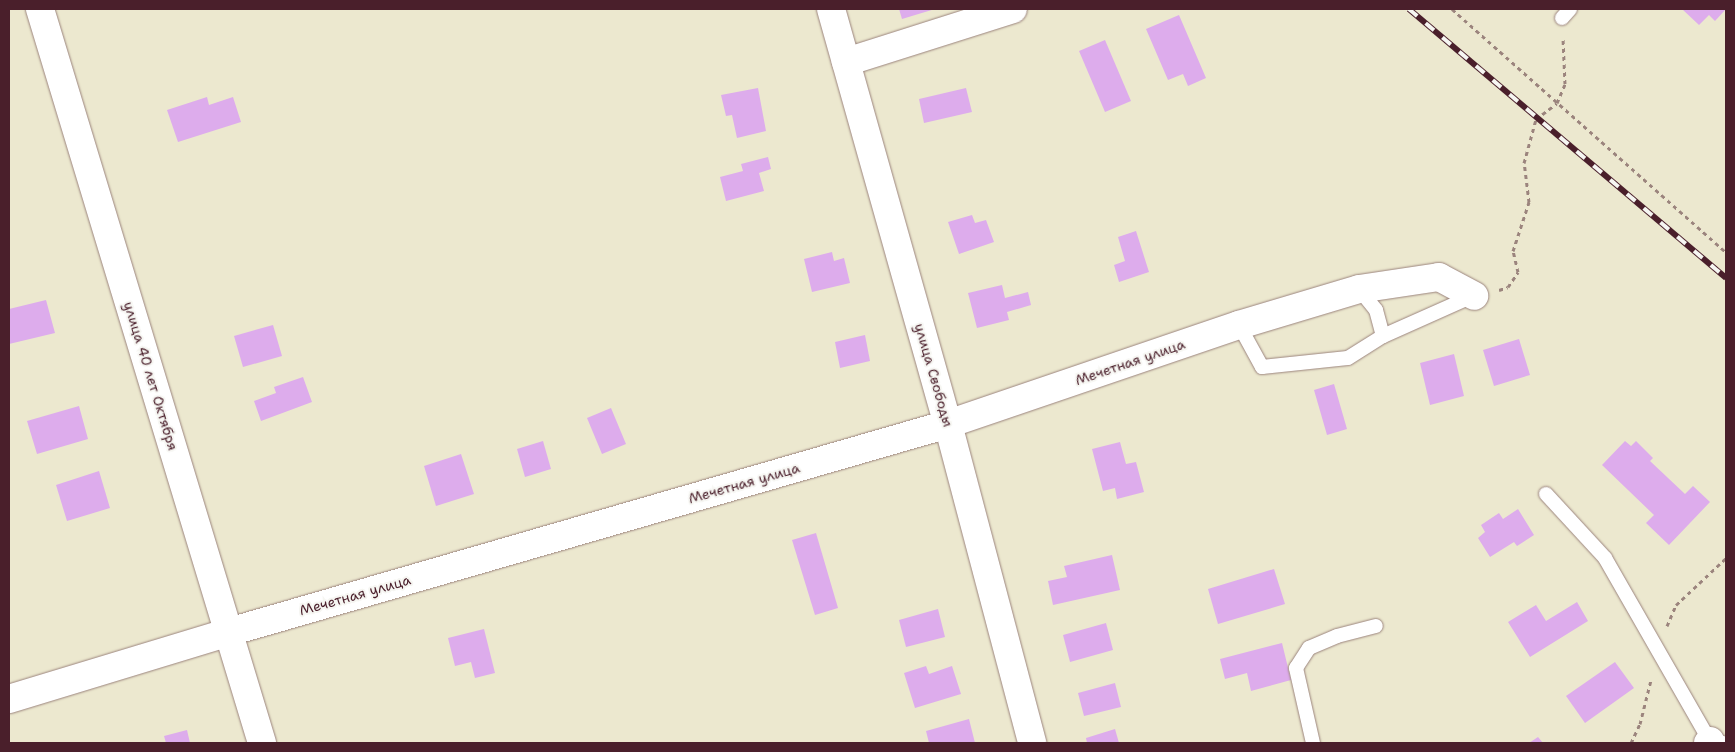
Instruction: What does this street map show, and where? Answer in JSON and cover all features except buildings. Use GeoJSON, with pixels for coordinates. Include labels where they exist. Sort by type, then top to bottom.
{"type":"FeatureCollection","features":[{"type":"Feature","properties":{"kind":"street","name":"улица 40 лет Октября"},"geometry":{"type":"LineString","coordinates":[[40,9],[262,743]]}},
{"type":"Feature","properties":{"kind":"street","name":"улица Свободы"},"geometry":{"type":"LineString","coordinates":[[831,9],[948,424],[1032,743]]}},
{"type":"Feature","properties":{"kind":"street"},"geometry":{"type":"LineString","coordinates":[[846,62],[1013,9]]}},
{"type":"Feature","properties":{"kind":"street","name":"Мечетная улица"},"geometry":{"type":"LineString","coordinates":[[9,699],[229,632],[948,424],[1239,325],[1359,289],[1439,277],[1474,296]]}},
{"type":"Feature","properties":{"kind":"lane"},"geometry":{"type":"LineString","coordinates":[[1359,289],[1376,310],[1383,336]]}},
{"type":"Feature","properties":{"kind":"lane"},"geometry":{"type":"LineString","coordinates":[[1239,325],[1262,367],[1348,358],[1383,336],[1474,296]]}},
{"type":"Feature","properties":{"kind":"lane"},"geometry":{"type":"LineString","coordinates":[[1546,494],[1605,558],[1714,743]]}},
{"type":"Feature","properties":{"kind":"lane"},"geometry":{"type":"LineString","coordinates":[[1313,743],[1296,668],[1309,648],[1337,636],[1376,626]]}},
{"type":"Feature","properties":{"kind":"path"},"geometry":{"type":"LineString","coordinates":[[1452,9],[1726,252]]}},
{"type":"Feature","properties":{"kind":"path"},"geometry":{"type":"LineString","coordinates":[[1474,296],[1508,288],[1518,272],[1513,251],[1529,202],[1524,163],[1536,119],[1557,103],[1565,84],[1566,13]]}},
{"type":"Feature","properties":{"kind":"railway"},"geometry":{"type":"LineString","coordinates":[[1409,9],[1726,278]]}}]}
